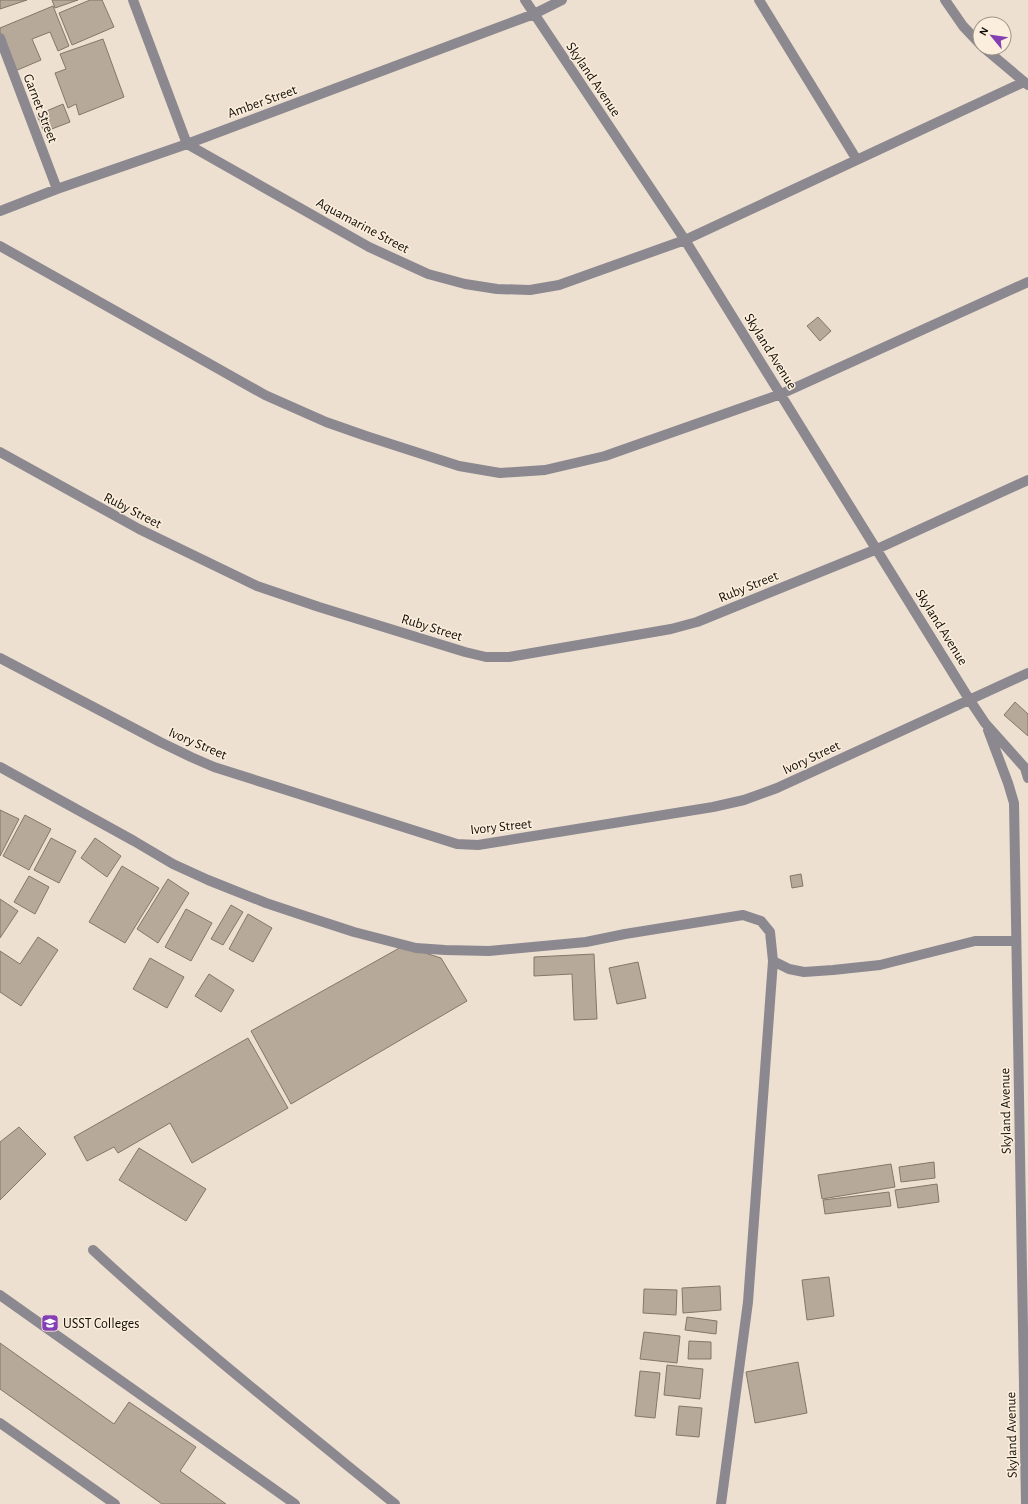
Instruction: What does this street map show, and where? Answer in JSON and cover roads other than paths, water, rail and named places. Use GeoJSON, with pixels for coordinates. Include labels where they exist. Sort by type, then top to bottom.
{"type":"FeatureCollection","features":[{"type":"Feature","properties":{"kind":"street"},"geometry":{"type":"LineString","coordinates":[[133,0],[187,144]]}},
{"type":"Feature","properties":{"kind":"street","name":"Skyland Avenue"},"geometry":{"type":"LineString","coordinates":[[525,0],[685,240],[985,723],[1025,768],[1028,778]]}},
{"type":"Feature","properties":{"kind":"street","name":"Amber Street"},"geometry":{"type":"LineString","coordinates":[[0,211],[57,189],[187,144],[534,14],[562,0]]}},
{"type":"Feature","properties":{"kind":"street"},"geometry":{"type":"LineString","coordinates":[[759,0],[856,160]]}},
{"type":"Feature","properties":{"kind":"street"},"geometry":{"type":"LineString","coordinates":[[945,0],[963,26],[972,36]]}},
{"type":"Feature","properties":{"kind":"street","name":"Garnet Street"},"geometry":{"type":"LineString","coordinates":[[0,38],[57,189]]}},
{"type":"Feature","properties":{"kind":"street"},"geometry":{"type":"LineString","coordinates":[[993,56],[1026,84]]}},
{"type":"Feature","properties":{"kind":"street","name":"Aquamarine Street"},"geometry":{"type":"LineString","coordinates":[[187,144],[369,247],[428,274],[465,284],[497,289],[530,290],[559,285],[685,240],[856,160],[1026,84]]}},
{"type":"Feature","properties":{"kind":"street"},"geometry":{"type":"LineString","coordinates":[[0,246],[265,395],[326,422],[366,436],[459,466],[500,473],[545,470],[605,456],[781,394],[1028,282]]}},
{"type":"Feature","properties":{"kind":"street","name":"Ruby Street"},"geometry":{"type":"LineString","coordinates":[[0,452],[139,529],[257,586],[348,616],[486,657],[509,657],[678,627],[696,622],[877,549],[1028,480]]}},
{"type":"Feature","properties":{"kind":"street","name":"Ivory Street"},"geometry":{"type":"LineString","coordinates":[[0,658],[190,757],[214,767],[457,844],[478,845],[713,807],[744,800],[777,788],[1028,673]]}},
{"type":"Feature","properties":{"kind":"street","name":"Skyland Avenue"},"geometry":{"type":"LineString","coordinates":[[985,723],[1014,803],[1026,1504]]}},
{"type":"Feature","properties":{"kind":"street"},"geometry":{"type":"LineString","coordinates":[[0,767],[173,864],[208,880],[266,903],[311,918],[354,932],[416,948],[489,951],[586,942],[625,934],[743,915],[761,921],[770,932],[773,961],[748,1302],[721,1504]]}},
{"type":"Feature","properties":{"kind":"street"},"geometry":{"type":"LineString","coordinates":[[773,961],[789,969],[804,972],[833,970],[880,966],[975,941],[1016,941]]}},
{"type":"Feature","properties":{"kind":"street"},"geometry":{"type":"LineString","coordinates":[[93,1250],[162,1311],[279,1410],[395,1504]]}},
{"type":"Feature","properties":{"kind":"street"},"geometry":{"type":"LineString","coordinates":[[0,1295],[295,1504]]}},
{"type":"Feature","properties":{"kind":"street"},"geometry":{"type":"LineString","coordinates":[[0,1424],[115,1504]]}},
{"type":"Feature","properties":{"kind":"place","name":"USST Colleges"},"geometry":{"type":"Point","coordinates":[50,1323]}}]}
